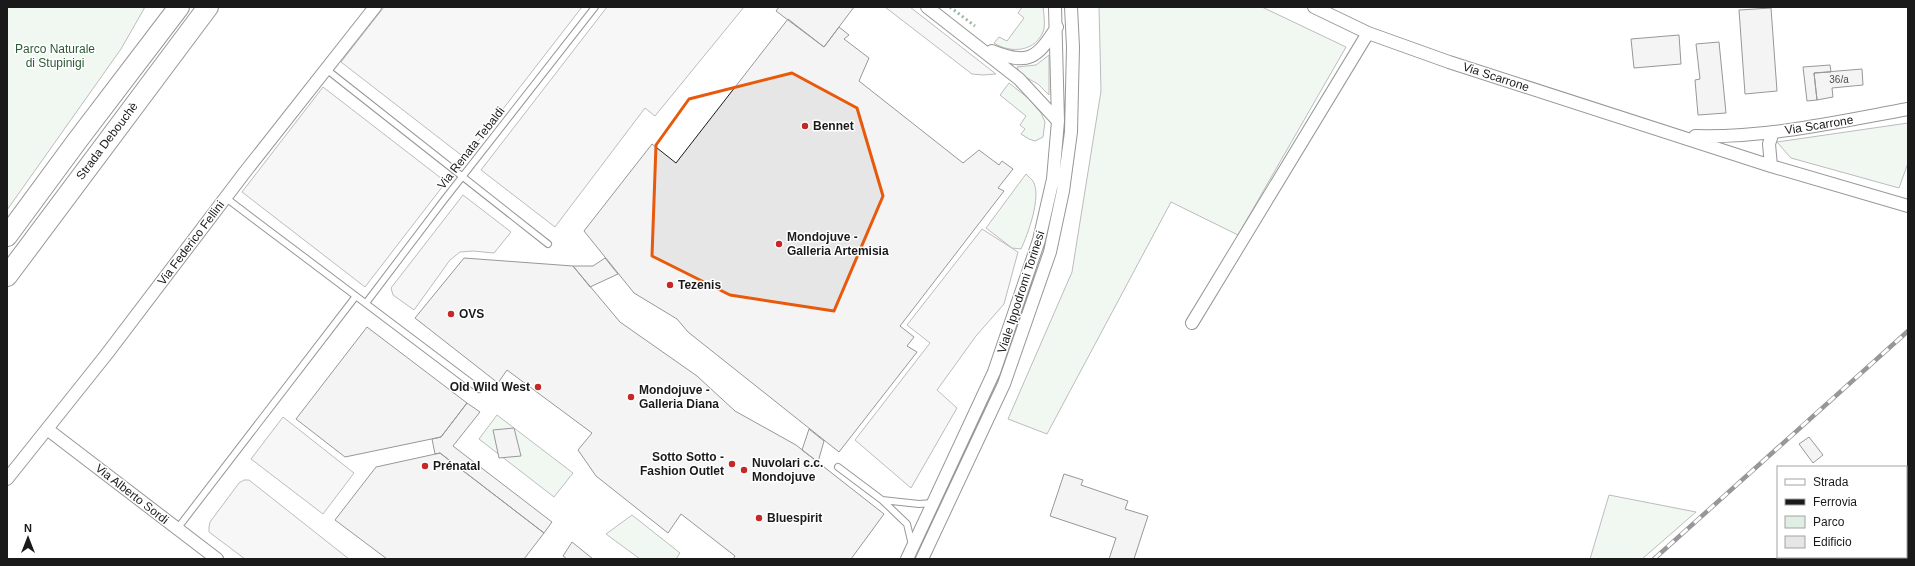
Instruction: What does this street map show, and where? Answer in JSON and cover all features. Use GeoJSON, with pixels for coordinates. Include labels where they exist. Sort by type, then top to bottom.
{"type":"FeatureCollection","features":[{"type":"Feature","properties":{"kind":"main road"},"geometry":{"type":"LineString","coordinates":[[76,141],[120,68],[163,7]]}},
{"type":"Feature","properties":{"kind":"main road","name":"Strada Debouchè"},"geometry":{"type":"LineString","coordinates":[[7,236],[76,141],[180,7]]}},
{"type":"Feature","properties":{"kind":"main road","name":"Strada Debouchè"},"geometry":{"type":"LineString","coordinates":[[7,276],[208,7]]}},
{"type":"Feature","properties":{"kind":"main road"},"geometry":{"type":"LineString","coordinates":[[146,89],[171,68],[224,7]]}},
{"type":"Feature","properties":{"kind":"street","name":"Via Federico Fellini"},"geometry":{"type":"LineString","coordinates":[[7,479],[106,355],[375,7]]}},
{"type":"Feature","properties":{"kind":"street"},"geometry":{"type":"LineString","coordinates":[[927,7],[979,46],[1019,79],[1058,121]]}},
{"type":"Feature","properties":{"kind":"street","name":"Viale Ippodromi Torinesi"},"geometry":{"type":"LineString","coordinates":[[910,554],[932,503],[994,372],[1039,240],[1053,179],[1058,121],[1057,27],[1055,7]]}},
{"type":"Feature","properties":{"kind":"street","name":"Viale Ippodromi Torinesi"},"geometry":{"type":"LineString","coordinates":[[922,559],[1004,384],[1050,252],[1063,191],[1071,132],[1073,47],[1071,7]]}},
{"type":"Feature","properties":{"kind":"street","name":"Via Scarrone"},"geometry":{"type":"LineString","coordinates":[[1314,7],[1368,33],[1450,62],[1775,167],[1908,206]]}},
{"type":"Feature","properties":{"kind":"street"},"geometry":{"type":"LineString","coordinates":[[979,46],[1008,58],[1021,60],[1034,55],[1043,48],[1057,27]]}},
{"type":"Feature","properties":{"kind":"street"},"geometry":{"type":"LineString","coordinates":[[1192,323],[1368,33]]}},
{"type":"Feature","properties":{"kind":"street","name":"Via Scarrone"},"geometry":{"type":"LineString","coordinates":[[1681,136],[1747,136],[1908,109]]}},
{"type":"Feature","properties":{"kind":"street"},"geometry":{"type":"LineString","coordinates":[[1773,132],[1769,144],[1775,167]]}},
{"type":"Feature","properties":{"kind":"street","name":"Via Alberto Sordi"},"geometry":{"type":"LineString","coordinates":[[47,429],[217,559]]}},
{"type":"Feature","properties":{"kind":"lane","name":"Via Renata Tebaldi"},"geometry":{"type":"LineString","coordinates":[[366,303],[595,7]]}},
{"type":"Feature","properties":{"kind":"lane"},"geometry":{"type":"LineString","coordinates":[[326,69],[464,175],[548,244]]}},
{"type":"Feature","properties":{"kind":"lane"},"geometry":{"type":"LineString","coordinates":[[226,198],[479,389]]}},
{"type":"Feature","properties":{"kind":"lane"},"geometry":{"type":"LineString","coordinates":[[177,529],[356,296]]}},
{"type":"Feature","properties":{"kind":"lane"},"geometry":{"type":"LineString","coordinates":[[838,467],[882,500],[907,524],[910,554]]}},
{"type":"Feature","properties":{"kind":"lane"},"geometry":{"type":"LineString","coordinates":[[882,500],[919,504],[932,503]]}},
{"type":"Feature","properties":{"kind":"highlighted area"},"geometry":{"type":"Polygon","coordinates":[[[792,73],[857,108],[883,196],[834,311],[730,295],[652,256],[656,145],[689,99],[792,73]]]}},
{"type":"Feature","properties":{"kind":"green space","name":"Parco Naturale di Stupinigi"},"geometry":{"type":"Polygon","coordinates":[[[7,7],[145,7],[121,49],[7,210],[7,7]]]}},
{"type":"Feature","properties":{"kind":"green space"},"geometry":{"type":"Polygon","coordinates":[[[1022,7],[1043,7],[1044,29],[1041,37],[1030,46],[1023,49],[1008,49],[994,43],[999,37],[1007,41],[1024,18],[1018,13],[1022,7]]]}},
{"type":"Feature","properties":{"kind":"green space"},"geometry":{"type":"Polygon","coordinates":[[[1099,7],[1262,7],[1346,47],[1238,235],[1171,202],[1047,434],[1008,419],[1072,272],[1101,91],[1099,7]]]}},
{"type":"Feature","properties":{"kind":"green space"},"geometry":{"type":"Polygon","coordinates":[[[1049,55],[1049,95],[1038,84],[1020,74],[1017,67],[1036,65],[1049,55]]]}},
{"type":"Feature","properties":{"kind":"green space"},"geometry":{"type":"Polygon","coordinates":[[[1009,83],[1028,98],[1041,113],[1045,122],[1043,137],[1035,141],[1021,134],[1025,129],[1020,125],[1026,116],[1000,95],[1009,83]]]}},
{"type":"Feature","properties":{"kind":"green space"},"geometry":{"type":"Polygon","coordinates":[[[1908,123],[1908,163],[1899,188],[1791,158],[1777,142],[1908,123]]]}},
{"type":"Feature","properties":{"kind":"green space"},"geometry":{"type":"Polygon","coordinates":[[[1026,174],[1033,181],[1036,196],[1035,205],[1030,225],[1021,249],[1012,248],[986,228],[1026,174]]]}},
{"type":"Feature","properties":{"kind":"green space"},"geometry":{"type":"Polygon","coordinates":[[[497,415],[573,473],[554,497],[479,439],[497,415]]]}},
{"type":"Feature","properties":{"kind":"green space"},"geometry":{"type":"Polygon","coordinates":[[[1609,495],[1696,512],[1642,559],[1590,559],[1609,495]]]}},
{"type":"Feature","properties":{"kind":"green space"},"geometry":{"type":"Polygon","coordinates":[[[632,515],[680,553],[676,559],[640,559],[606,534],[632,515]]]}},
{"type":"Feature","properties":{"kind":"shaded area"},"geometry":{"type":"Polygon","coordinates":[[[384,7],[582,7],[465,158],[341,62],[384,7]]]}},
{"type":"Feature","properties":{"kind":"shaded area"},"geometry":{"type":"Polygon","coordinates":[[[607,7],[744,7],[655,116],[645,108],[555,227],[481,170],[607,7]]]}},
{"type":"Feature","properties":{"kind":"shaded area"},"geometry":{"type":"Polygon","coordinates":[[[885,7],[910,7],[996,74],[972,74],[885,7]]]}},
{"type":"Feature","properties":{"kind":"shaded area"},"geometry":{"type":"Polygon","coordinates":[[[323,87],[446,182],[365,287],[242,192],[323,87]]]}},
{"type":"Feature","properties":{"kind":"shaded area"},"geometry":{"type":"Polygon","coordinates":[[[463,195],[511,232],[494,253],[473,251],[460,252],[450,260],[414,310],[393,295],[391,288],[463,195]]]}},
{"type":"Feature","properties":{"kind":"shaded area"},"geometry":{"type":"Polygon","coordinates":[[[982,229],[1018,252],[1004,304],[976,336],[937,390],[957,408],[911,488],[855,440],[930,343],[907,325],[982,229]]]}},
{"type":"Feature","properties":{"kind":"shaded area"},"geometry":{"type":"Polygon","coordinates":[[[283,417],[354,473],[323,514],[251,459],[283,417]]]}},
{"type":"Feature","properties":{"kind":"shaded area"},"geometry":{"type":"Polygon","coordinates":[[[244,480],[249,480],[349,559],[245,559],[209,532],[210,522],[239,483],[244,480]]]}},
{"type":"Feature","properties":{"kind":"building"},"geometry":{"type":"Polygon","coordinates":[[[779,7],[854,7],[824,47],[776,11],[779,7]]]}},
{"type":"Feature","properties":{"kind":"building"},"geometry":{"type":"Polygon","coordinates":[[[1771,8],[1777,91],[1745,94],[1739,10],[1771,8]]]}},
{"type":"Feature","properties":{"kind":"building","name":"Mondojuve - Galleria Artemisia"},"geometry":{"type":"Polygon","coordinates":[[[788,19],[824,47],[839,27],[849,35],[844,39],[869,58],[859,81],[963,163],[979,150],[999,165],[1002,161],[1013,169],[998,188],[1004,191],[900,326],[914,337],[907,346],[917,352],[839,452],[688,332],[677,319],[634,293],[584,231],[652,144],[676,163],[788,19]]]}},
{"type":"Feature","properties":{"kind":"building"},"geometry":{"type":"Polygon","coordinates":[[[1679,35],[1681,64],[1634,68],[1631,39],[1679,35]]]}},
{"type":"Feature","properties":{"kind":"building"},"geometry":{"type":"Polygon","coordinates":[[[1719,42],[1726,113],[1698,115],[1695,80],[1700,79],[1696,44],[1719,42]]]}},
{"type":"Feature","properties":{"kind":"building"},"geometry":{"type":"Polygon","coordinates":[[[1830,65],[1831,72],[1814,73],[1817,100],[1807,101],[1803,67],[1830,65]]]}},
{"type":"Feature","properties":{"kind":"building"},"geometry":{"type":"Polygon","coordinates":[[[1862,69],[1863,85],[1832,88],[1833,97],[1817,100],[1814,73],[1862,69]]]}},
{"type":"Feature","properties":{"kind":"building","name":"Mondojuve - Galleria Diana"},"geometry":{"type":"Polygon","coordinates":[[[464,258],[573,266],[620,322],[697,376],[735,411],[796,445],[884,514],[851,559],[733,559],[735,556],[681,514],[668,533],[596,476],[578,450],[592,433],[507,370],[498,383],[415,318],[464,258]]]}},
{"type":"Feature","properties":{"kind":"building"},"geometry":{"type":"Polygon","coordinates":[[[605,258],[618,274],[590,287],[573,266],[593,266],[605,258]]]}},
{"type":"Feature","properties":{"kind":"building"},"geometry":{"type":"Polygon","coordinates":[[[367,327],[467,403],[441,437],[345,457],[296,419],[367,327]]]}},
{"type":"Feature","properties":{"kind":"building"},"geometry":{"type":"Polygon","coordinates":[[[467,403],[480,412],[453,446],[552,522],[544,533],[440,453],[435,454],[432,439],[441,437],[467,403]]]}},
{"type":"Feature","properties":{"kind":"building"},"geometry":{"type":"Polygon","coordinates":[[[514,428],[521,456],[499,458],[493,430],[514,428]]]}},
{"type":"Feature","properties":{"kind":"building"},"geometry":{"type":"Polygon","coordinates":[[[809,429],[824,441],[818,462],[802,450],[809,429]]]}},
{"type":"Feature","properties":{"kind":"building"},"geometry":{"type":"Polygon","coordinates":[[[1809,437],[1823,455],[1813,463],[1799,444],[1809,437]]]}},
{"type":"Feature","properties":{"kind":"building"},"geometry":{"type":"Polygon","coordinates":[[[440,453],[544,533],[524,559],[387,559],[335,520],[376,467],[440,453]]]}},
{"type":"Feature","properties":{"kind":"building"},"geometry":{"type":"Polygon","coordinates":[[[1064,474],[1083,480],[1081,485],[1128,501],[1125,509],[1148,516],[1134,559],[1109,559],[1116,538],[1050,516],[1064,474]]]}},
{"type":"Feature","properties":{"kind":"building"},"geometry":{"type":"Polygon","coordinates":[[[572,542],[593,559],[567,559],[563,556],[572,542]]]}},
{"type":"Feature","properties":{"kind":"railway"},"geometry":{"type":"LineString","coordinates":[[1654,559],[1908,331]]}},
{"type":"Feature","properties":{"kind":"hedge"},"geometry":{"type":"LineString","coordinates":[[950,7],[975,26]]}},
{"type":"Feature","properties":{"kind":"place","name":"Bennet"},"geometry":{"type":"Point","coordinates":[805,126]}},
{"type":"Feature","properties":{"kind":"place","name":"Mondojuve - Galleria Artemisia"},"geometry":{"type":"Point","coordinates":[779,244]}},
{"type":"Feature","properties":{"kind":"place","name":"Tezenis"},"geometry":{"type":"Point","coordinates":[670,285]}},
{"type":"Feature","properties":{"kind":"place","name":"OVS"},"geometry":{"type":"Point","coordinates":[451,314]}},
{"type":"Feature","properties":{"kind":"place","name":"Old Wild West"},"geometry":{"type":"Point","coordinates":[538,387]}},
{"type":"Feature","properties":{"kind":"place","name":"Mondojuve - Galleria Diana"},"geometry":{"type":"Point","coordinates":[631,397]}},
{"type":"Feature","properties":{"kind":"place","name":"Sotto Sotto - Fashion Outlet"},"geometry":{"type":"Point","coordinates":[732,464]}},
{"type":"Feature","properties":{"kind":"place","name":"Prénatal"},"geometry":{"type":"Point","coordinates":[425,466]}},
{"type":"Feature","properties":{"kind":"place","name":"Nuvolari c.c. Mondojuve"},"geometry":{"type":"Point","coordinates":[744,470]}},
{"type":"Feature","properties":{"kind":"place","name":"Bluespirit"},"geometry":{"type":"Point","coordinates":[759,518]}}]}
